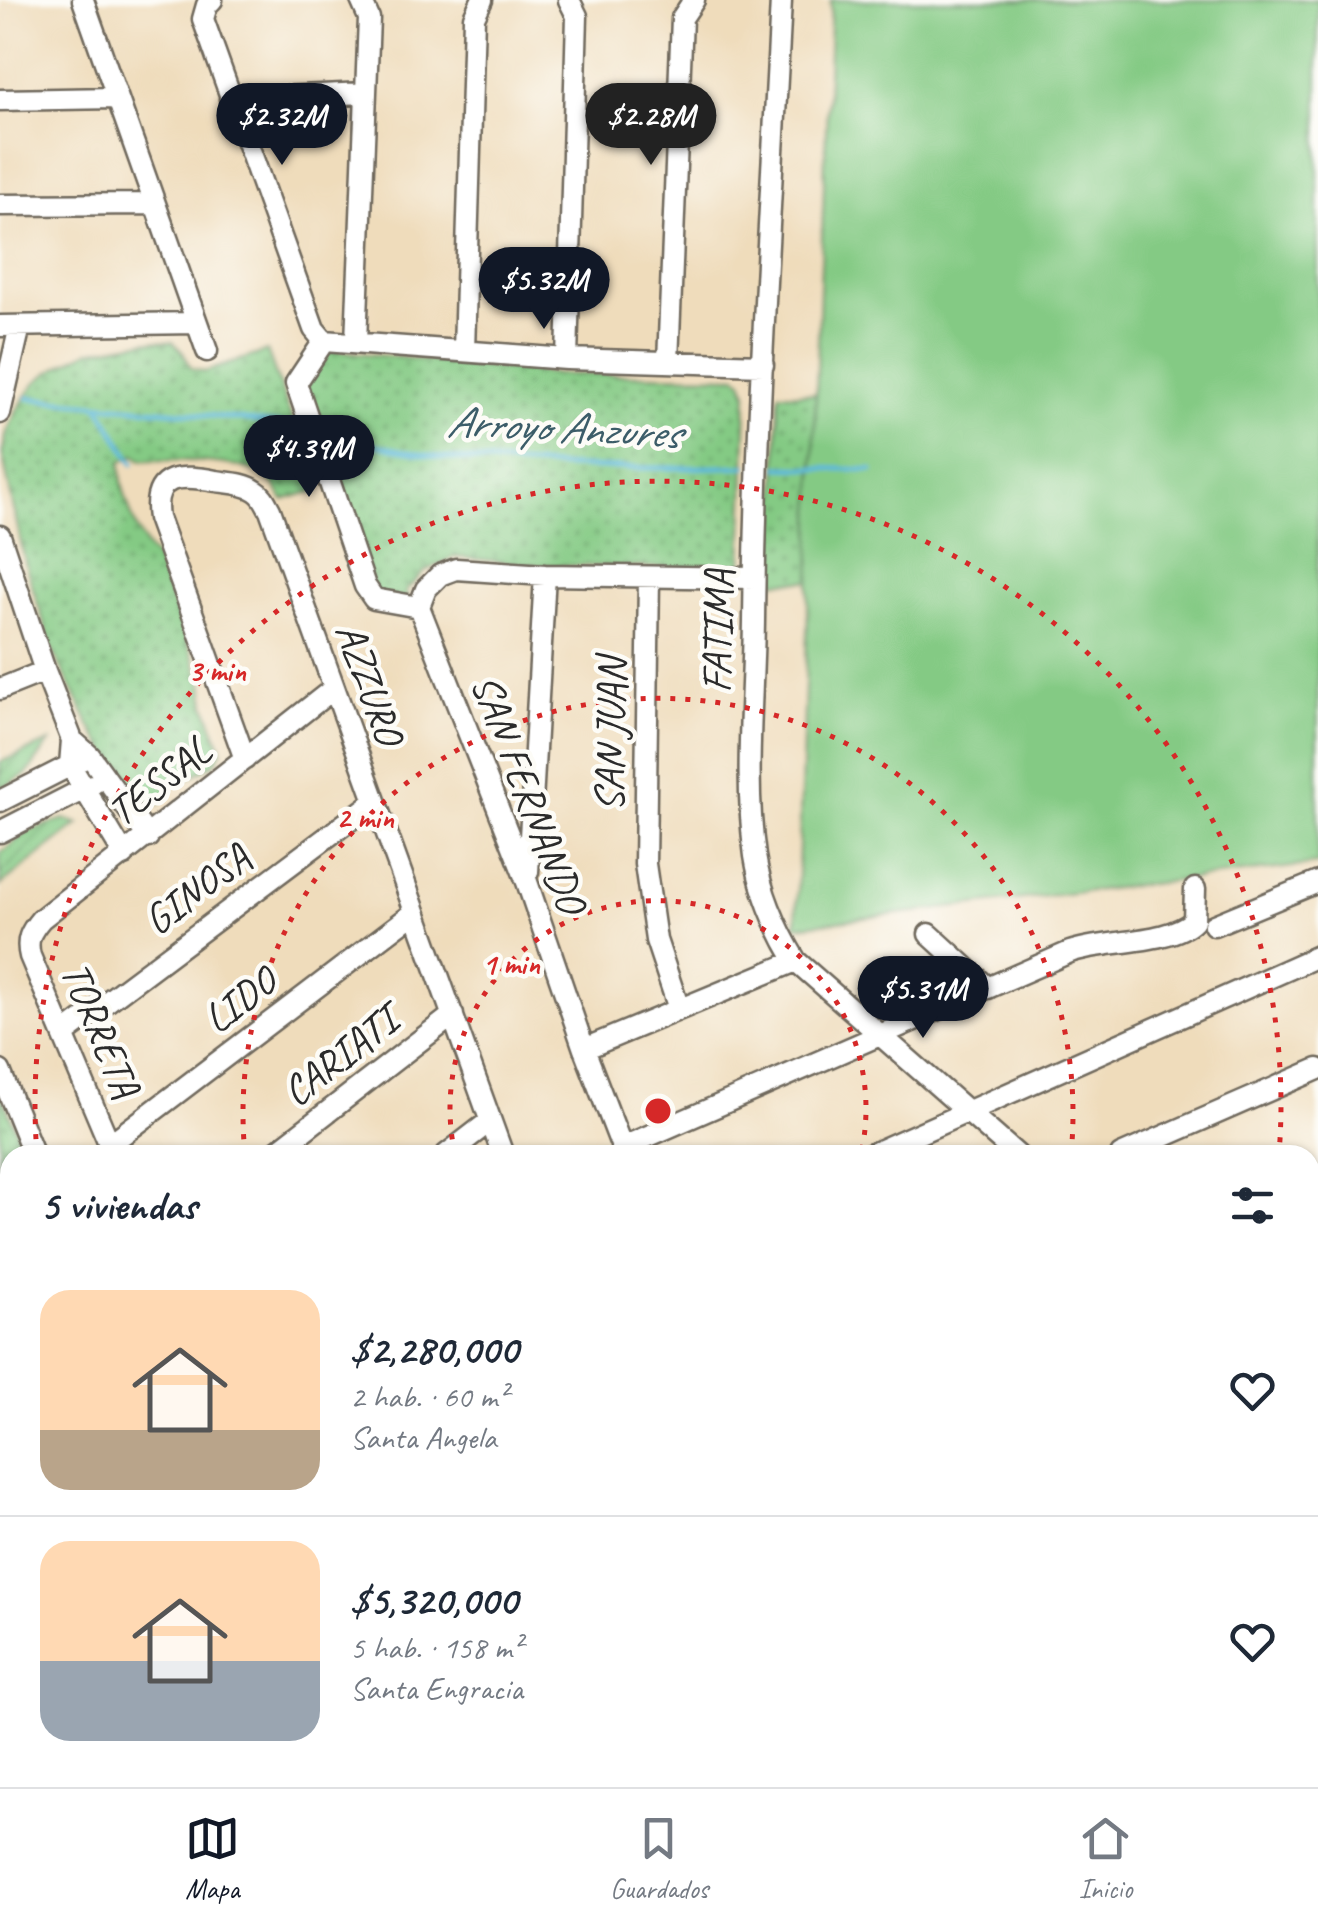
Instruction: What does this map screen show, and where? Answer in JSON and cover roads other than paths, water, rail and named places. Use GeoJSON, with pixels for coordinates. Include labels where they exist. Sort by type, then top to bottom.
{"type":"FeatureCollection","features":[{"type":"Feature","properties":{"kind":"street"},"geometry":{"type":"LineString","coordinates":[[83,0],[207,350]]}},
{"type":"Feature","properties":{"kind":"street"},"geometry":{"type":"LineString","coordinates":[[212,0],[206,6],[204,19],[230,99],[314,329],[324,341],[567,360],[763,365]]}},
{"type":"Feature","properties":{"kind":"street"},"geometry":{"type":"LineString","coordinates":[[356,342],[369,18],[361,0]]}},
{"type":"Feature","properties":{"kind":"street"},"geometry":{"type":"LineString","coordinates":[[464,351],[474,17],[482,0]]}},
{"type":"Feature","properties":{"kind":"street"},"geometry":{"type":"LineString","coordinates":[[567,360],[578,16],[569,0]]}},
{"type":"Feature","properties":{"kind":"street"},"geometry":{"type":"LineString","coordinates":[[668,362],[682,18],[694,0]]}},
{"type":"Feature","properties":{"kind":"street","name":"FATIMA"},"geometry":{"type":"LineString","coordinates":[[782,0],[754,578],[751,811],[756,857],[766,900],[796,961],[1006,1145]]}},
{"type":"Feature","properties":{"kind":"street"},"geometry":{"type":"LineString","coordinates":[[230,99],[365,93]]}},
{"type":"Feature","properties":{"kind":"street"},"geometry":{"type":"LineString","coordinates":[[0,100],[118,98]]}},
{"type":"Feature","properties":{"kind":"street"},"geometry":{"type":"LineString","coordinates":[[0,205],[154,204]]}},
{"type":"Feature","properties":{"kind":"street"},"geometry":{"type":"LineString","coordinates":[[0,413],[10,326],[197,323]]}},
{"type":"Feature","properties":{"kind":"street"},"geometry":{"type":"LineString","coordinates":[[324,341],[296,382],[365,586],[374,599],[419,607],[426,588],[456,569],[545,575],[754,578]]}},
{"type":"Feature","properties":{"kind":"street","name":"AZZURO"},"geometry":{"type":"LineString","coordinates":[[245,759],[158,518],[160,490],[170,480],[184,475],[244,486],[264,499],[499,1145]]}},
{"type":"Feature","properties":{"kind":"street"},"geometry":{"type":"LineString","coordinates":[[0,536],[45,671],[80,760],[84,790],[124,855]]}},
{"type":"Feature","properties":{"kind":"street"},"geometry":{"type":"LineString","coordinates":[[528,882],[545,575]]}},
{"type":"Feature","properties":{"kind":"street","name":"SAN JUAN"},"geometry":{"type":"LineString","coordinates":[[648,577],[644,864],[656,940],[680,1010]]}},
{"type":"Feature","properties":{"kind":"street","name":"SAN FERNANDO"},"geometry":{"type":"LineString","coordinates":[[419,607],[528,882],[620,1145]]}},
{"type":"Feature","properties":{"kind":"street"},"geometry":{"type":"LineString","coordinates":[[0,690],[45,671]]}},
{"type":"Feature","properties":{"kind":"street","name":"TESSAL"},"geometry":{"type":"LineString","coordinates":[[30,930],[333,689]]}},
{"type":"Feature","properties":{"kind":"street"},"geometry":{"type":"LineString","coordinates":[[80,760],[105,778],[148,837]]}},
{"type":"Feature","properties":{"kind":"street"},"geometry":{"type":"LineString","coordinates":[[0,801],[80,760]]}},
{"type":"Feature","properties":{"kind":"street"},"geometry":{"type":"LineString","coordinates":[[2,824],[105,778]]}},
{"type":"Feature","properties":{"kind":"street","name":"GINOSA"},"geometry":{"type":"LineString","coordinates":[[64,1034],[374,802]]}},
{"type":"Feature","properties":{"kind":"street"},"geometry":{"type":"LineString","coordinates":[[1214,925],[1318,882]]}},
{"type":"Feature","properties":{"kind":"street"},"geometry":{"type":"LineString","coordinates":[[639,1145],[1082,948],[1177,932],[1194,920],[1195,890]]}},
{"type":"Feature","properties":{"kind":"street","name":"LIDO"},"geometry":{"type":"LineString","coordinates":[[118,1145],[414,912]]}},
{"type":"Feature","properties":{"kind":"street","name":"TORRETA"},"geometry":{"type":"LineString","coordinates":[[30,930],[30,956],[110,1145]]}},
{"type":"Feature","properties":{"kind":"street"},"geometry":{"type":"LineString","coordinates":[[929,934],[988,988]]}},
{"type":"Feature","properties":{"kind":"street"},"geometry":{"type":"LineString","coordinates":[[893,1145],[1318,956]]}},
{"type":"Feature","properties":{"kind":"street"},"geometry":{"type":"LineString","coordinates":[[584,1049],[796,961]]}},
{"type":"Feature","properties":{"kind":"street","name":"CARIATI"},"geometry":{"type":"LineString","coordinates":[[285,1145],[452,1015]]}},
{"type":"Feature","properties":{"kind":"street"},"geometry":{"type":"LineString","coordinates":[[1144,1145],[1318,1069]]}},
{"type":"Feature","properties":{"kind":"street"},"geometry":{"type":"LineString","coordinates":[[0,1071],[30,1145]]}},
{"type":"Feature","properties":{"kind":"street"},"geometry":{"type":"LineString","coordinates":[[459,1145],[490,1121]]}},
{"type":"Feature","properties":{"kind":"waterway","name":"Arroyo Anzures"},"geometry":{"type":"LineString","coordinates":[[28,398],[298,427]]}},
{"type":"Feature","properties":{"kind":"waterway"},"geometry":{"type":"LineString","coordinates":[[98,405],[133,463]]}},
{"type":"Feature","properties":{"kind":"waterway","name":"Arroyo Anzures"},"geometry":{"type":"LineString","coordinates":[[317,432],[423,455],[476,461],[592,468],[746,466]]}},
{"type":"Feature","properties":{"kind":"waterway","name":"Arroyo Anzures"},"geometry":{"type":"LineString","coordinates":[[779,467],[872,470]]}}]}
